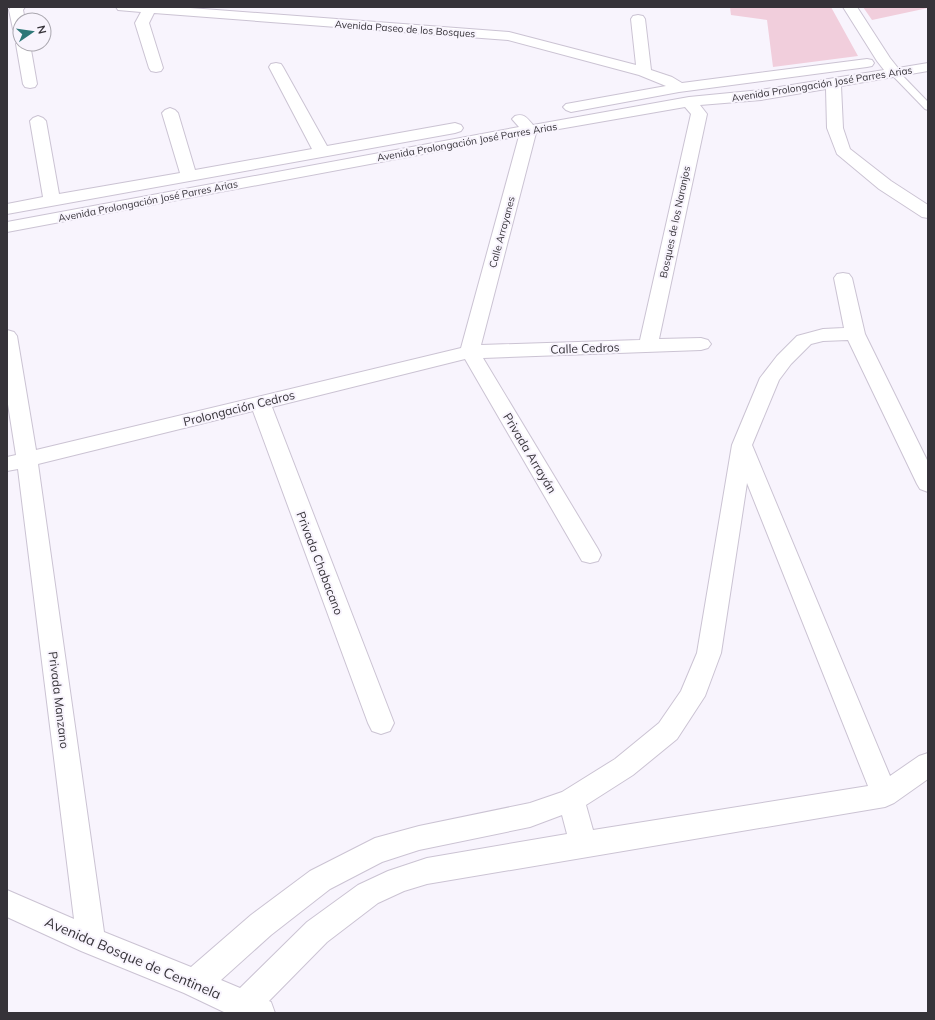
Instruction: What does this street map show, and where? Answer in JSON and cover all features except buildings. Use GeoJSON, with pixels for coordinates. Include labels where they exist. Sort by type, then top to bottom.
{"type":"FeatureCollection","features":[{"type":"Feature","properties":{"kind":"street","name":"Avenida Paseo de los Bosques"},"geometry":{"type":"LineString","coordinates":[[123,7],[509,36],[644,72],[667,80],[684,95]]}},
{"type":"Feature","properties":{"kind":"street"},"geometry":{"type":"LineString","coordinates":[[319,22],[326,7]]}},
{"type":"Feature","properties":{"kind":"street"},"geometry":{"type":"LineString","coordinates":[[850,7],[892,60],[895,73]]}},
{"type":"Feature","properties":{"kind":"street"},"geometry":{"type":"LineString","coordinates":[[150,9],[142,23],[156,68]]}},
{"type":"Feature","properties":{"kind":"street"},"geometry":{"type":"LineString","coordinates":[[638,19],[644,72]]}},
{"type":"Feature","properties":{"kind":"street"},"geometry":{"type":"LineString","coordinates":[[24,52],[30,84]]}},
{"type":"Feature","properties":{"kind":"street","name":"Avenida Prolongación José Parres Arias"},"geometry":{"type":"LineString","coordinates":[[7,227],[520,120],[684,95],[892,60]]}},
{"type":"Feature","properties":{"kind":"street"},"geometry":{"type":"LineString","coordinates":[[276,67],[322,152]]}},
{"type":"Feature","properties":{"kind":"street","name":"Avenida Prolongación José Parres Arias"},"geometry":{"type":"LineString","coordinates":[[555,110],[684,95],[761,95],[928,67]]}},
{"type":"Feature","properties":{"kind":"street"},"geometry":{"type":"LineString","coordinates":[[833,84],[835,128],[843,151],[885,185],[928,213]]}},
{"type":"Feature","properties":{"kind":"street","name":"Bosques de los Naranjos"},"geometry":{"type":"LineString","coordinates":[[648,346],[699,114],[684,95]]}},
{"type":"Feature","properties":{"kind":"street"},"geometry":{"type":"LineString","coordinates":[[170,113],[189,176]]}},
{"type":"Feature","properties":{"kind":"street","name":"Calle Arrayanes"},"geometry":{"type":"LineString","coordinates":[[470,352],[520,120]]}},
{"type":"Feature","properties":{"kind":"street"},"geometry":{"type":"LineString","coordinates":[[38,121],[52,200]]}},
{"type":"Feature","properties":{"kind":"street","name":"Avenida Prolongación José Parres Arias"},"geometry":{"type":"LineString","coordinates":[[7,209],[471,125]]}},
{"type":"Feature","properties":{"kind":"street"},"geometry":{"type":"LineString","coordinates":[[843,278],[855,334],[928,484]]}},
{"type":"Feature","properties":{"kind":"street"},"geometry":{"type":"LineString","coordinates":[[195,984],[261,925],[320,880],[375,851],[419,838],[530,815],[572,800],[624,767],[668,731],[692,696],[709,653],[742,445],[770,378],[804,340],[823,335],[855,334]]}},
{"type":"Feature","properties":{"kind":"street","name":"Privada Manzano"},"geometry":{"type":"LineString","coordinates":[[7,336],[17,461],[91,941]]}},
{"type":"Feature","properties":{"kind":"street","name":"Calle Cedros"},"geometry":{"type":"LineString","coordinates":[[470,352],[701,344]]}},
{"type":"Feature","properties":{"kind":"street","name":"Prolongación Cedros"},"geometry":{"type":"LineString","coordinates":[[17,461],[470,352]]}},
{"type":"Feature","properties":{"kind":"street","name":"Privada Arrayán"},"geometry":{"type":"LineString","coordinates":[[470,352],[590,555]]}},
{"type":"Feature","properties":{"kind":"street","name":"Privada Chabacano"},"geometry":{"type":"LineString","coordinates":[[260,403],[381,723]]}},
{"type":"Feature","properties":{"kind":"street"},"geometry":{"type":"LineString","coordinates":[[742,445],[885,795]]}},
{"type":"Feature","properties":{"kind":"street"},"geometry":{"type":"LineString","coordinates":[[252,1009],[316,932],[368,894],[398,880],[427,871],[885,795],[928,764]]}},
{"type":"Feature","properties":{"kind":"street"},"geometry":{"type":"LineString","coordinates":[[572,800],[583,844]]}},
{"type":"Feature","properties":{"kind":"street","name":"Avenida Bosque de Centinela"},"geometry":{"type":"LineString","coordinates":[[7,903],[91,941],[252,1009]]}},
{"type":"Feature","properties":{"kind":"lane"},"geometry":{"type":"LineString","coordinates":[[895,73],[928,108]]}},
{"type":"Feature","properties":{"kind":"shaded area"},"geometry":{"type":"Polygon","coordinates":[[[730,7],[831,7],[858,56],[773,67],[767,20],[731,15],[730,7]]]}},
{"type":"Feature","properties":{"kind":"shaded area"},"geometry":{"type":"Polygon","coordinates":[[[863,7],[928,7],[928,8],[872,20],[863,7]]]}}]}
